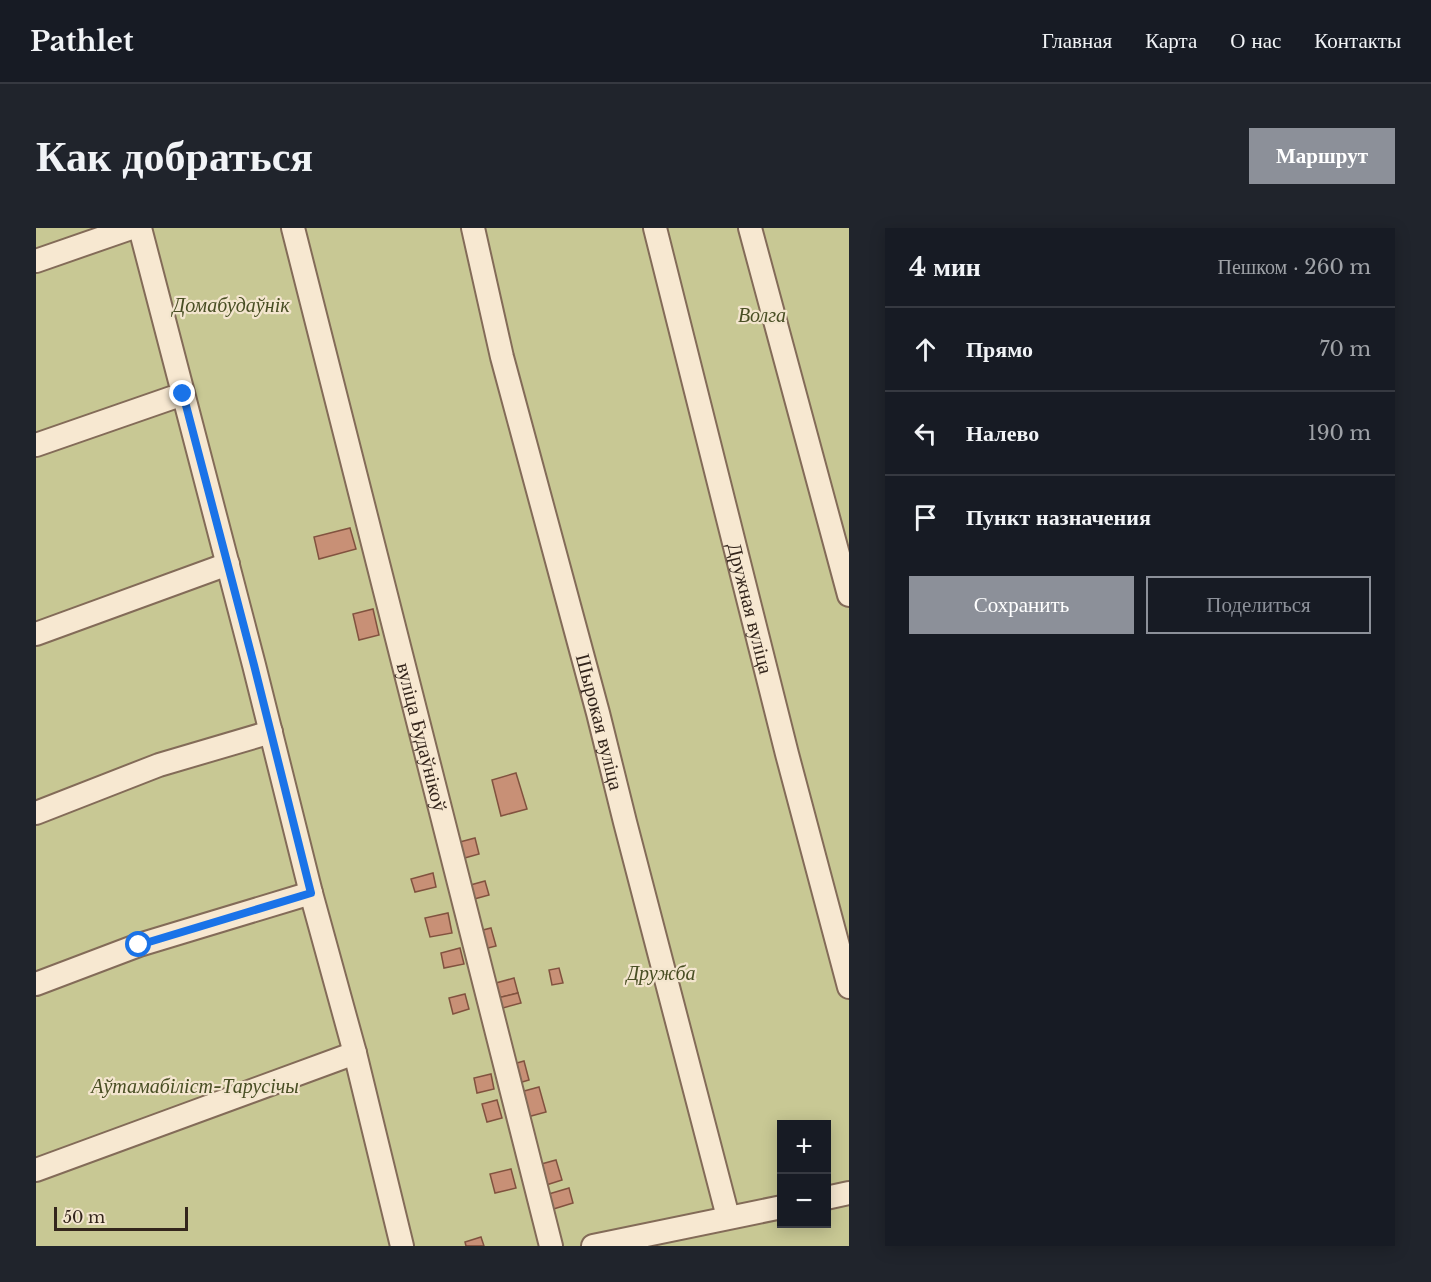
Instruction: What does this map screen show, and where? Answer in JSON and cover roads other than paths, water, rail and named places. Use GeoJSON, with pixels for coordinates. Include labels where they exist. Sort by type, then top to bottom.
{"type":"FeatureCollection","features":[{"type":"Feature","properties":{"kind":"street"},"geometry":{"type":"LineString","coordinates":[[36,261],[131,228]]}},
{"type":"Feature","properties":{"kind":"street"},"geometry":{"type":"LineString","coordinates":[[140,228],[311,893],[355,1053],[402,1246]]}},
{"type":"Feature","properties":{"kind":"street","name":"вуліца Будаўнікоў"},"geometry":{"type":"LineString","coordinates":[[293,228],[551,1246]]}},
{"type":"Feature","properties":{"kind":"street","name":"Шырокая вуліца"},"geometry":{"type":"LineString","coordinates":[[473,228],[502,357],[598,713],[728,1217]]}},
{"type":"Feature","properties":{"kind":"street","name":"Дружная вуліца"},"geometry":{"type":"LineString","coordinates":[[655,228],[787,754],[849,987]]}},
{"type":"Feature","properties":{"kind":"street"},"geometry":{"type":"LineString","coordinates":[[750,228],[849,595]]}},
{"type":"Feature","properties":{"kind":"street"},"geometry":{"type":"LineString","coordinates":[[36,445],[183,394]]}},
{"type":"Feature","properties":{"kind":"street"},"geometry":{"type":"LineString","coordinates":[[36,634],[228,564]]}},
{"type":"Feature","properties":{"kind":"street"},"geometry":{"type":"LineString","coordinates":[[36,813],[159,765],[271,732]]}},
{"type":"Feature","properties":{"kind":"street"},"geometry":{"type":"LineString","coordinates":[[36,984],[139,945],[311,893]]}},
{"type":"Feature","properties":{"kind":"street"},"geometry":{"type":"LineString","coordinates":[[36,1170],[355,1053]]}},
{"type":"Feature","properties":{"kind":"street"},"geometry":{"type":"LineString","coordinates":[[831,1197],[849,1193]]}},
{"type":"Feature","properties":{"kind":"street"},"geometry":{"type":"LineString","coordinates":[[593,1246],[777,1208]]}},
{"type":"Feature","properties":{"kind":"park label","name":"Домабудаўнік"},"geometry":{"type":"Point","coordinates":[231,305]}},
{"type":"Feature","properties":{"kind":"park label","name":"Волга"},"geometry":{"type":"Point","coordinates":[762,315]}},
{"type":"Feature","properties":{"kind":"park label","name":"Дружба"},"geometry":{"type":"Point","coordinates":[661,973]}},
{"type":"Feature","properties":{"kind":"park label","name":"Аўтамабіліст-Тарусічы"},"geometry":{"type":"Point","coordinates":[195,1086]}}]}
